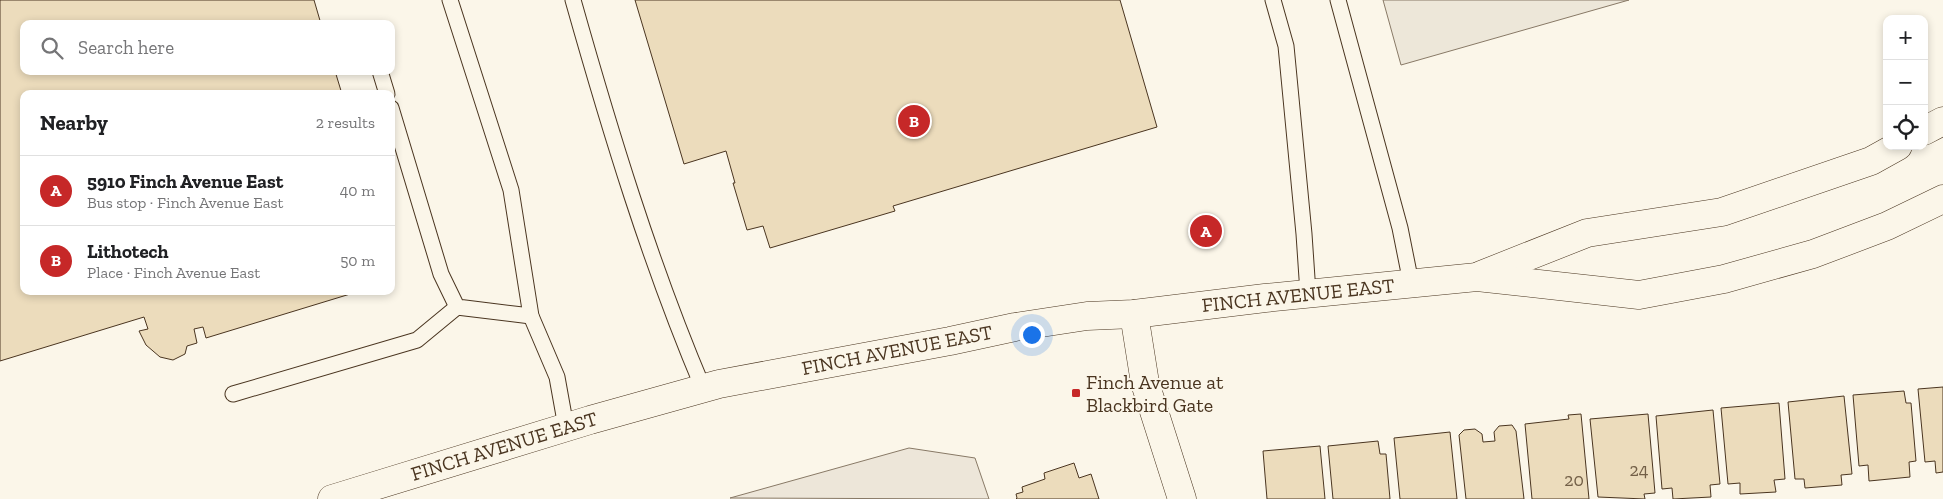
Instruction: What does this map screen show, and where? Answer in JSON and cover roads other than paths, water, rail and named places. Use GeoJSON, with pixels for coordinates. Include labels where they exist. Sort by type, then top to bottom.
{"type":"FeatureCollection","features":[{"type":"Feature","properties":{"kind":"main road"},"geometry":{"type":"LineString","coordinates":[[1928,129],[1943,120]]}},
{"type":"Feature","properties":{"kind":"main road","name":"FINCH AVENUE EAST"},"geometry":{"type":"LineString","coordinates":[[1477,277],[1587,232],[1722,212],[1871,162],[1891,150]]}},
{"type":"Feature","properties":{"kind":"main road","name":"FINCH AVENUE EAST"},"geometry":{"type":"LineString","coordinates":[[332,499],[703,388],[950,342],[1015,327],[1087,316],[1134,314],[1308,293],[1477,277],[1639,295],[1724,279],[1813,254],[1887,226],[1943,199]]}},
{"type":"Feature","properties":{"kind":"main road"},"geometry":{"type":"LineString","coordinates":[[1134,314],[1145,383],[1182,499]]}},
{"type":"Feature","properties":{"kind":"lane"},"geometry":{"type":"LineString","coordinates":[[450,0],[511,190],[531,316],[557,377],[566,428]]}},
{"type":"Feature","properties":{"kind":"lane"},"geometry":{"type":"LineString","coordinates":[[573,0],[610,126],[646,235],[684,342],[703,388]]}},
{"type":"Feature","properties":{"kind":"lane"},"geometry":{"type":"LineString","coordinates":[[1273,0],[1286,46],[1308,293]]}},
{"type":"Feature","properties":{"kind":"lane"},"geometry":{"type":"LineString","coordinates":[[1338,0],[1400,228],[1410,283]]}},
{"type":"Feature","properties":{"kind":"lane"},"geometry":{"type":"LineString","coordinates":[[381,75],[386,90]]}},
{"type":"Feature","properties":{"kind":"lane"},"geometry":{"type":"LineString","coordinates":[[395,121],[441,274],[457,307]]}},
{"type":"Feature","properties":{"kind":"lane"},"geometry":{"type":"LineString","coordinates":[[233,394],[417,340],[457,307],[531,316]]}},
{"type":"Feature","properties":{"kind":"place","name":"Lithotech"},"geometry":{"type":"Point","coordinates":[914,121]}},
{"type":"Feature","properties":{"kind":"place","name":"5910 Finch Avenue East"},"geometry":{"type":"Point","coordinates":[1206,231]}},
{"type":"Feature","properties":{"kind":"place","name":"Finch Avenue at Blackbird Gate"},"geometry":{"type":"Point","coordinates":[1076,393]}}]}
